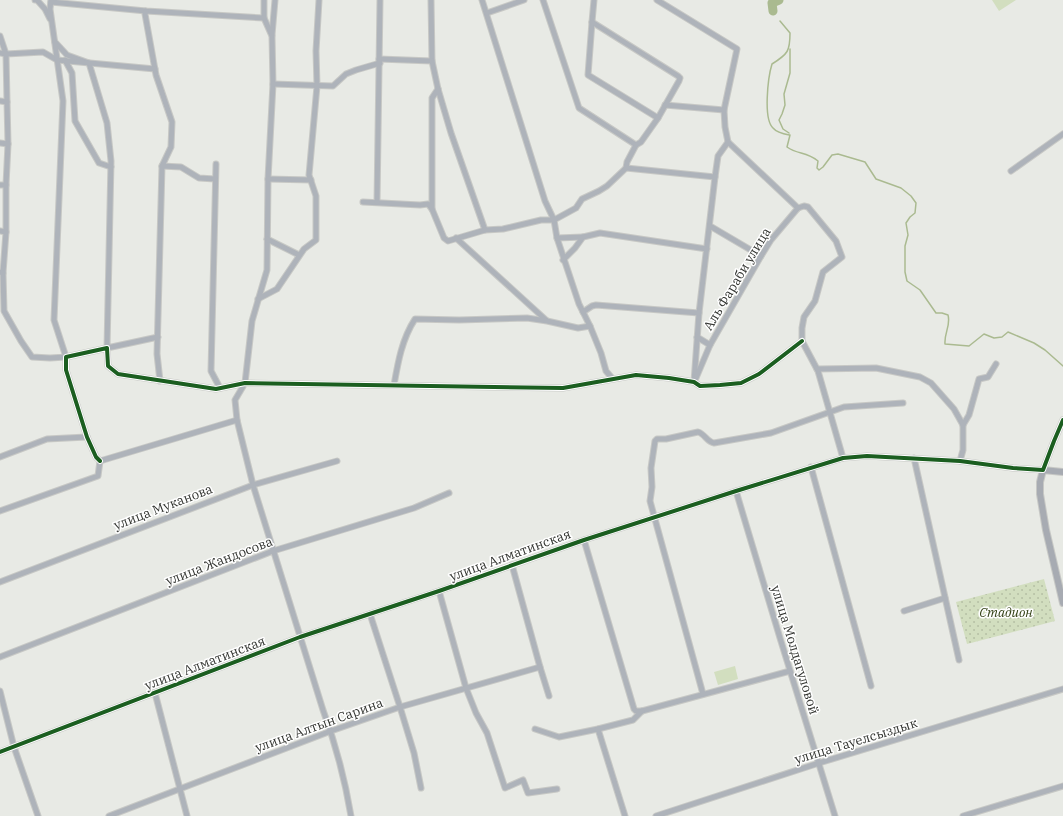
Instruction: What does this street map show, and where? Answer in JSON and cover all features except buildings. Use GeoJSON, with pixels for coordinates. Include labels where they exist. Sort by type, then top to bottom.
{"type":"FeatureCollection","features":[{"type":"Feature","properties":{"kind":"main road"},"geometry":{"type":"LineString","coordinates":[[1063,472],[1043,470],[1040,482],[1040,494],[1046,530],[1063,604]]}},
{"type":"Feature","properties":{"kind":"street"},"geometry":{"type":"LineString","coordinates":[[35,0],[37,0],[45,9],[52,24]]}},
{"type":"Feature","properties":{"kind":"street"},"geometry":{"type":"LineString","coordinates":[[264,0],[264,18],[272,36]]}},
{"type":"Feature","properties":{"kind":"street"},"geometry":{"type":"LineString","coordinates":[[275,0],[272,36],[273,84],[268,179],[267,270],[252,321],[245,383],[235,400],[238,420],[253,485],[323,710],[331,731],[343,777],[350,816]]}},
{"type":"Feature","properties":{"kind":"street"},"geometry":{"type":"LineString","coordinates":[[258,299],[277,289],[299,255],[316,240],[316,196],[310,175],[317,86],[316,51],[319,0]]}},
{"type":"Feature","properties":{"kind":"street"},"geometry":{"type":"LineString","coordinates":[[377,202],[380,0]]}},
{"type":"Feature","properties":{"kind":"street"},"geometry":{"type":"LineString","coordinates":[[431,0],[432,61],[438,89],[451,133],[485,230]]}},
{"type":"Feature","properties":{"kind":"street"},"geometry":{"type":"LineString","coordinates":[[482,0],[545,201],[554,220],[563,260],[579,304],[601,353],[606,371],[612,378]]}},
{"type":"Feature","properties":{"kind":"street"},"geometry":{"type":"LineString","coordinates":[[487,13],[524,0]]}},
{"type":"Feature","properties":{"kind":"street"},"geometry":{"type":"LineString","coordinates":[[543,0],[579,108],[636,145]]}},
{"type":"Feature","properties":{"kind":"street"},"geometry":{"type":"LineString","coordinates":[[594,0],[588,75],[658,118]]}},
{"type":"Feature","properties":{"kind":"street"},"geometry":{"type":"LineString","coordinates":[[657,0],[737,50],[724,110],[728,142],[798,208],[804,206],[808,207],[836,241],[842,257],[823,272],[815,301],[804,317],[802,341],[817,369],[843,458]]}},
{"type":"Feature","properties":{"kind":"street"},"geometry":{"type":"LineString","coordinates":[[100,461],[96,457],[87,437],[66,370],[66,357],[54,320],[63,101],[50,9],[51,1],[146,11],[264,18]]}},
{"type":"Feature","properties":{"kind":"street"},"geometry":{"type":"LineString","coordinates":[[146,11],[156,75],[172,122],[172,146],[162,166],[157,354],[160,381]]}},
{"type":"Feature","properties":{"kind":"street"},"geometry":{"type":"LineString","coordinates":[[363,202],[420,205],[428,204],[432,209],[444,238],[448,242],[456,238],[485,230],[503,229],[541,220],[554,220],[576,208],[582,199],[607,186],[626,168],[627,162],[636,145],[641,142],[658,118],[680,78],[592,22]]}},
{"type":"Feature","properties":{"kind":"street"},"geometry":{"type":"LineString","coordinates":[[0,36],[6,54],[8,102],[8,144],[3,185],[2,273],[4,311],[32,357],[66,357],[158,337]]}},
{"type":"Feature","properties":{"kind":"street"},"geometry":{"type":"LineString","coordinates":[[55,41],[67,55],[89,63]]}},
{"type":"Feature","properties":{"kind":"street"},"geometry":{"type":"LineString","coordinates":[[0,53],[43,52],[57,60],[155,69]]}},
{"type":"Feature","properties":{"kind":"street"},"geometry":{"type":"LineString","coordinates":[[65,60],[72,73],[75,121],[99,163],[111,167]]}},
{"type":"Feature","properties":{"kind":"street"},"geometry":{"type":"LineString","coordinates":[[273,84],[334,86],[346,74],[380,61],[432,61]]}},
{"type":"Feature","properties":{"kind":"street"},"geometry":{"type":"LineString","coordinates":[[89,63],[106,123],[111,161],[107,348],[108,366],[118,374],[216,389],[245,383],[563,388],[612,378],[636,375],[694,382],[700,386],[741,382],[758,374],[802,341]]}},
{"type":"Feature","properties":{"kind":"street"},"geometry":{"type":"LineString","coordinates":[[432,209],[432,98],[438,89]]}},
{"type":"Feature","properties":{"kind":"street"},"geometry":{"type":"LineString","coordinates":[[0,101],[8,102]]}},
{"type":"Feature","properties":{"kind":"street"},"geometry":{"type":"LineString","coordinates":[[665,105],[724,110]]}},
{"type":"Feature","properties":{"kind":"street"},"geometry":{"type":"LineString","coordinates":[[1012,171],[1063,134]]}},
{"type":"Feature","properties":{"kind":"street"},"geometry":{"type":"LineString","coordinates":[[694,382],[699,313],[715,177],[718,156],[728,142]]}},
{"type":"Feature","properties":{"kind":"street"},"geometry":{"type":"LineString","coordinates":[[0,143],[8,144]]}},
{"type":"Feature","properties":{"kind":"street"},"geometry":{"type":"LineString","coordinates":[[216,164],[211,371],[220,388]]}},
{"type":"Feature","properties":{"kind":"street"},"geometry":{"type":"LineString","coordinates":[[162,166],[181,167],[199,178],[215,179]]}},
{"type":"Feature","properties":{"kind":"street"},"geometry":{"type":"LineString","coordinates":[[626,168],[715,177]]}},
{"type":"Feature","properties":{"kind":"street"},"geometry":{"type":"LineString","coordinates":[[268,179],[311,180]]}},
{"type":"Feature","properties":{"kind":"street","name":"Аль Фараби улица"},"geometry":{"type":"LineString","coordinates":[[694,382],[710,345],[761,256],[771,240],[798,208]]}},
{"type":"Feature","properties":{"kind":"street"},"geometry":{"type":"LineString","coordinates":[[710,226],[761,256]]}},
{"type":"Feature","properties":{"kind":"street"},"geometry":{"type":"LineString","coordinates":[[557,238],[582,237],[600,234],[707,249]]}},
{"type":"Feature","properties":{"kind":"street"},"geometry":{"type":"LineString","coordinates":[[563,260],[575,248],[582,237]]}},
{"type":"Feature","properties":{"kind":"street"},"geometry":{"type":"LineString","coordinates":[[456,238],[547,321]]}},
{"type":"Feature","properties":{"kind":"street"},"geometry":{"type":"LineString","coordinates":[[267,239],[299,255]]}},
{"type":"Feature","properties":{"kind":"street"},"geometry":{"type":"LineString","coordinates":[[583,312],[596,305],[699,313]]}},
{"type":"Feature","properties":{"kind":"street"},"geometry":{"type":"LineString","coordinates":[[394,386],[401,350],[415,319],[459,320],[527,318],[578,328],[590,326]]}},
{"type":"Feature","properties":{"kind":"street"},"geometry":{"type":"LineString","coordinates":[[697,337],[710,345]]}},
{"type":"Feature","properties":{"kind":"street"},"geometry":{"type":"LineString","coordinates":[[963,425],[969,415],[979,379],[988,377],[996,364]]}},
{"type":"Feature","properties":{"kind":"street"},"geometry":{"type":"LineString","coordinates":[[817,369],[876,368],[920,376],[931,382],[954,409],[963,425],[963,450],[960,461]]}},
{"type":"Feature","properties":{"kind":"street"},"geometry":{"type":"LineString","coordinates":[[703,694],[650,501],[652,487],[651,468],[654,444],[657,439],[666,439],[698,432],[701,433],[710,443],[714,443],[771,433],[844,407],[903,403]]}},
{"type":"Feature","properties":{"kind":"street"},"geometry":{"type":"LineString","coordinates":[[100,461],[238,420]]}},
{"type":"Feature","properties":{"kind":"street"},"geometry":{"type":"LineString","coordinates":[[1043,470],[1063,420]]}},
{"type":"Feature","properties":{"kind":"street"},"geometry":{"type":"LineString","coordinates":[[0,457],[48,439],[87,437]]}},
{"type":"Feature","properties":{"kind":"street","name":"улица Алматинская"},"geometry":{"type":"LineString","coordinates":[[0,752],[300,637],[439,591],[584,540],[843,458],[867,456],[914,458],[960,461],[1013,468],[1043,470]]}},
{"type":"Feature","properties":{"kind":"street"},"geometry":{"type":"LineString","coordinates":[[914,458],[959,660]]}},
{"type":"Feature","properties":{"kind":"street"},"geometry":{"type":"LineString","coordinates":[[0,511],[98,476],[100,461]]}},
{"type":"Feature","properties":{"kind":"street","name":"улица Муканова"},"geometry":{"type":"LineString","coordinates":[[0,582],[253,485],[337,461]]}},
{"type":"Feature","properties":{"kind":"street"},"geometry":{"type":"LineString","coordinates":[[811,468],[871,686]]}},
{"type":"Feature","properties":{"kind":"street","name":"улица Молдагуловой"},"geometry":{"type":"LineString","coordinates":[[736,491],[835,816]]}},
{"type":"Feature","properties":{"kind":"street","name":"улица Жандосова"},"geometry":{"type":"LineString","coordinates":[[0,657],[274,551],[414,508],[449,493]]}},
{"type":"Feature","properties":{"kind":"street"},"geometry":{"type":"LineString","coordinates":[[584,540],[636,711],[642,711],[790,671]]}},
{"type":"Feature","properties":{"kind":"street"},"geometry":{"type":"LineString","coordinates":[[512,565],[549,696]]}},
{"type":"Feature","properties":{"kind":"street"},"geometry":{"type":"LineString","coordinates":[[439,591],[466,688],[476,713],[487,733],[505,788],[522,780],[528,793],[557,789]]}},
{"type":"Feature","properties":{"kind":"street"},"geometry":{"type":"LineString","coordinates":[[904,611],[945,598]]}},
{"type":"Feature","properties":{"kind":"street"},"geometry":{"type":"LineString","coordinates":[[370,614],[400,706],[414,754],[421,788]]}},
{"type":"Feature","properties":{"kind":"street","name":"улица Алтын Сарина"},"geometry":{"type":"LineString","coordinates":[[109,816],[400,706],[540,667]]}},
{"type":"Feature","properties":{"kind":"street","name":"улица Тауелсыздык"},"geometry":{"type":"LineString","coordinates":[[656,816],[819,763],[1063,690]]}},
{"type":"Feature","properties":{"kind":"street"},"geometry":{"type":"LineString","coordinates":[[0,691],[14,747],[38,816]]}},
{"type":"Feature","properties":{"kind":"street"},"geometry":{"type":"LineString","coordinates":[[155,693],[187,816]]}},
{"type":"Feature","properties":{"kind":"street"},"geometry":{"type":"LineString","coordinates":[[535,729],[559,736],[598,729],[633,720],[642,711]]}},
{"type":"Feature","properties":{"kind":"street"},"geometry":{"type":"LineString","coordinates":[[598,729],[625,816]]}},
{"type":"Feature","properties":{"kind":"street"},"geometry":{"type":"LineString","coordinates":[[963,816],[1063,786]]}},
{"type":"Feature","properties":{"kind":"green space"},"geometry":{"type":"Polygon","coordinates":[[[992,0],[1016,0],[999,11],[992,0]]]}},
{"type":"Feature","properties":{"kind":"green space","name":"Стадион"},"geometry":{"type":"Polygon","coordinates":[[[1044,579],[1055,621],[967,644],[956,602],[1044,579]]]}},
{"type":"Feature","properties":{"kind":"green space"},"geometry":{"type":"Polygon","coordinates":[[[735,666],[738,679],[718,685],[714,672],[735,666]]]}},
{"type":"Feature","properties":{"kind":"waterway"},"geometry":{"type":"LineString","coordinates":[[773,11],[772,3],[779,0]]}},
{"type":"Feature","properties":{"kind":"waterway"},"geometry":{"type":"LineString","coordinates":[[780,21],[790,33],[789,48],[785,55],[772,64],[770,70],[767,98],[770,123],[776,131],[790,135],[787,147],[810,156],[818,161],[817,168],[819,170],[832,155],[838,154],[865,162],[876,179],[901,188],[911,196],[916,203],[915,213],[906,223],[908,235],[905,246],[905,272],[907,281],[920,290],[936,313],[948,315],[949,322],[945,336],[945,344],[969,346],[984,334],[994,338],[1002,337],[1008,332],[1034,343],[1045,350],[1063,366]]}},
{"type":"Feature","properties":{"kind":"waterway"},"geometry":{"type":"LineString","coordinates":[[789,133],[783,129],[779,120],[785,105],[784,94],[790,73],[790,49]]}},
{"type":"Feature","properties":{"kind":"cycle path"},"geometry":{"type":"LineString","coordinates":[[100,461],[96,457],[87,437],[66,370],[66,357],[107,348],[108,366],[118,374],[216,389],[245,383],[563,388],[636,375],[694,382],[700,386],[741,383],[759,374],[802,341]]}},
{"type":"Feature","properties":{"kind":"cycle path"},"geometry":{"type":"LineString","coordinates":[[0,752],[300,637],[439,591],[584,540],[843,458],[867,456],[960,461],[1013,468],[1043,470],[1063,420]]}}]}
